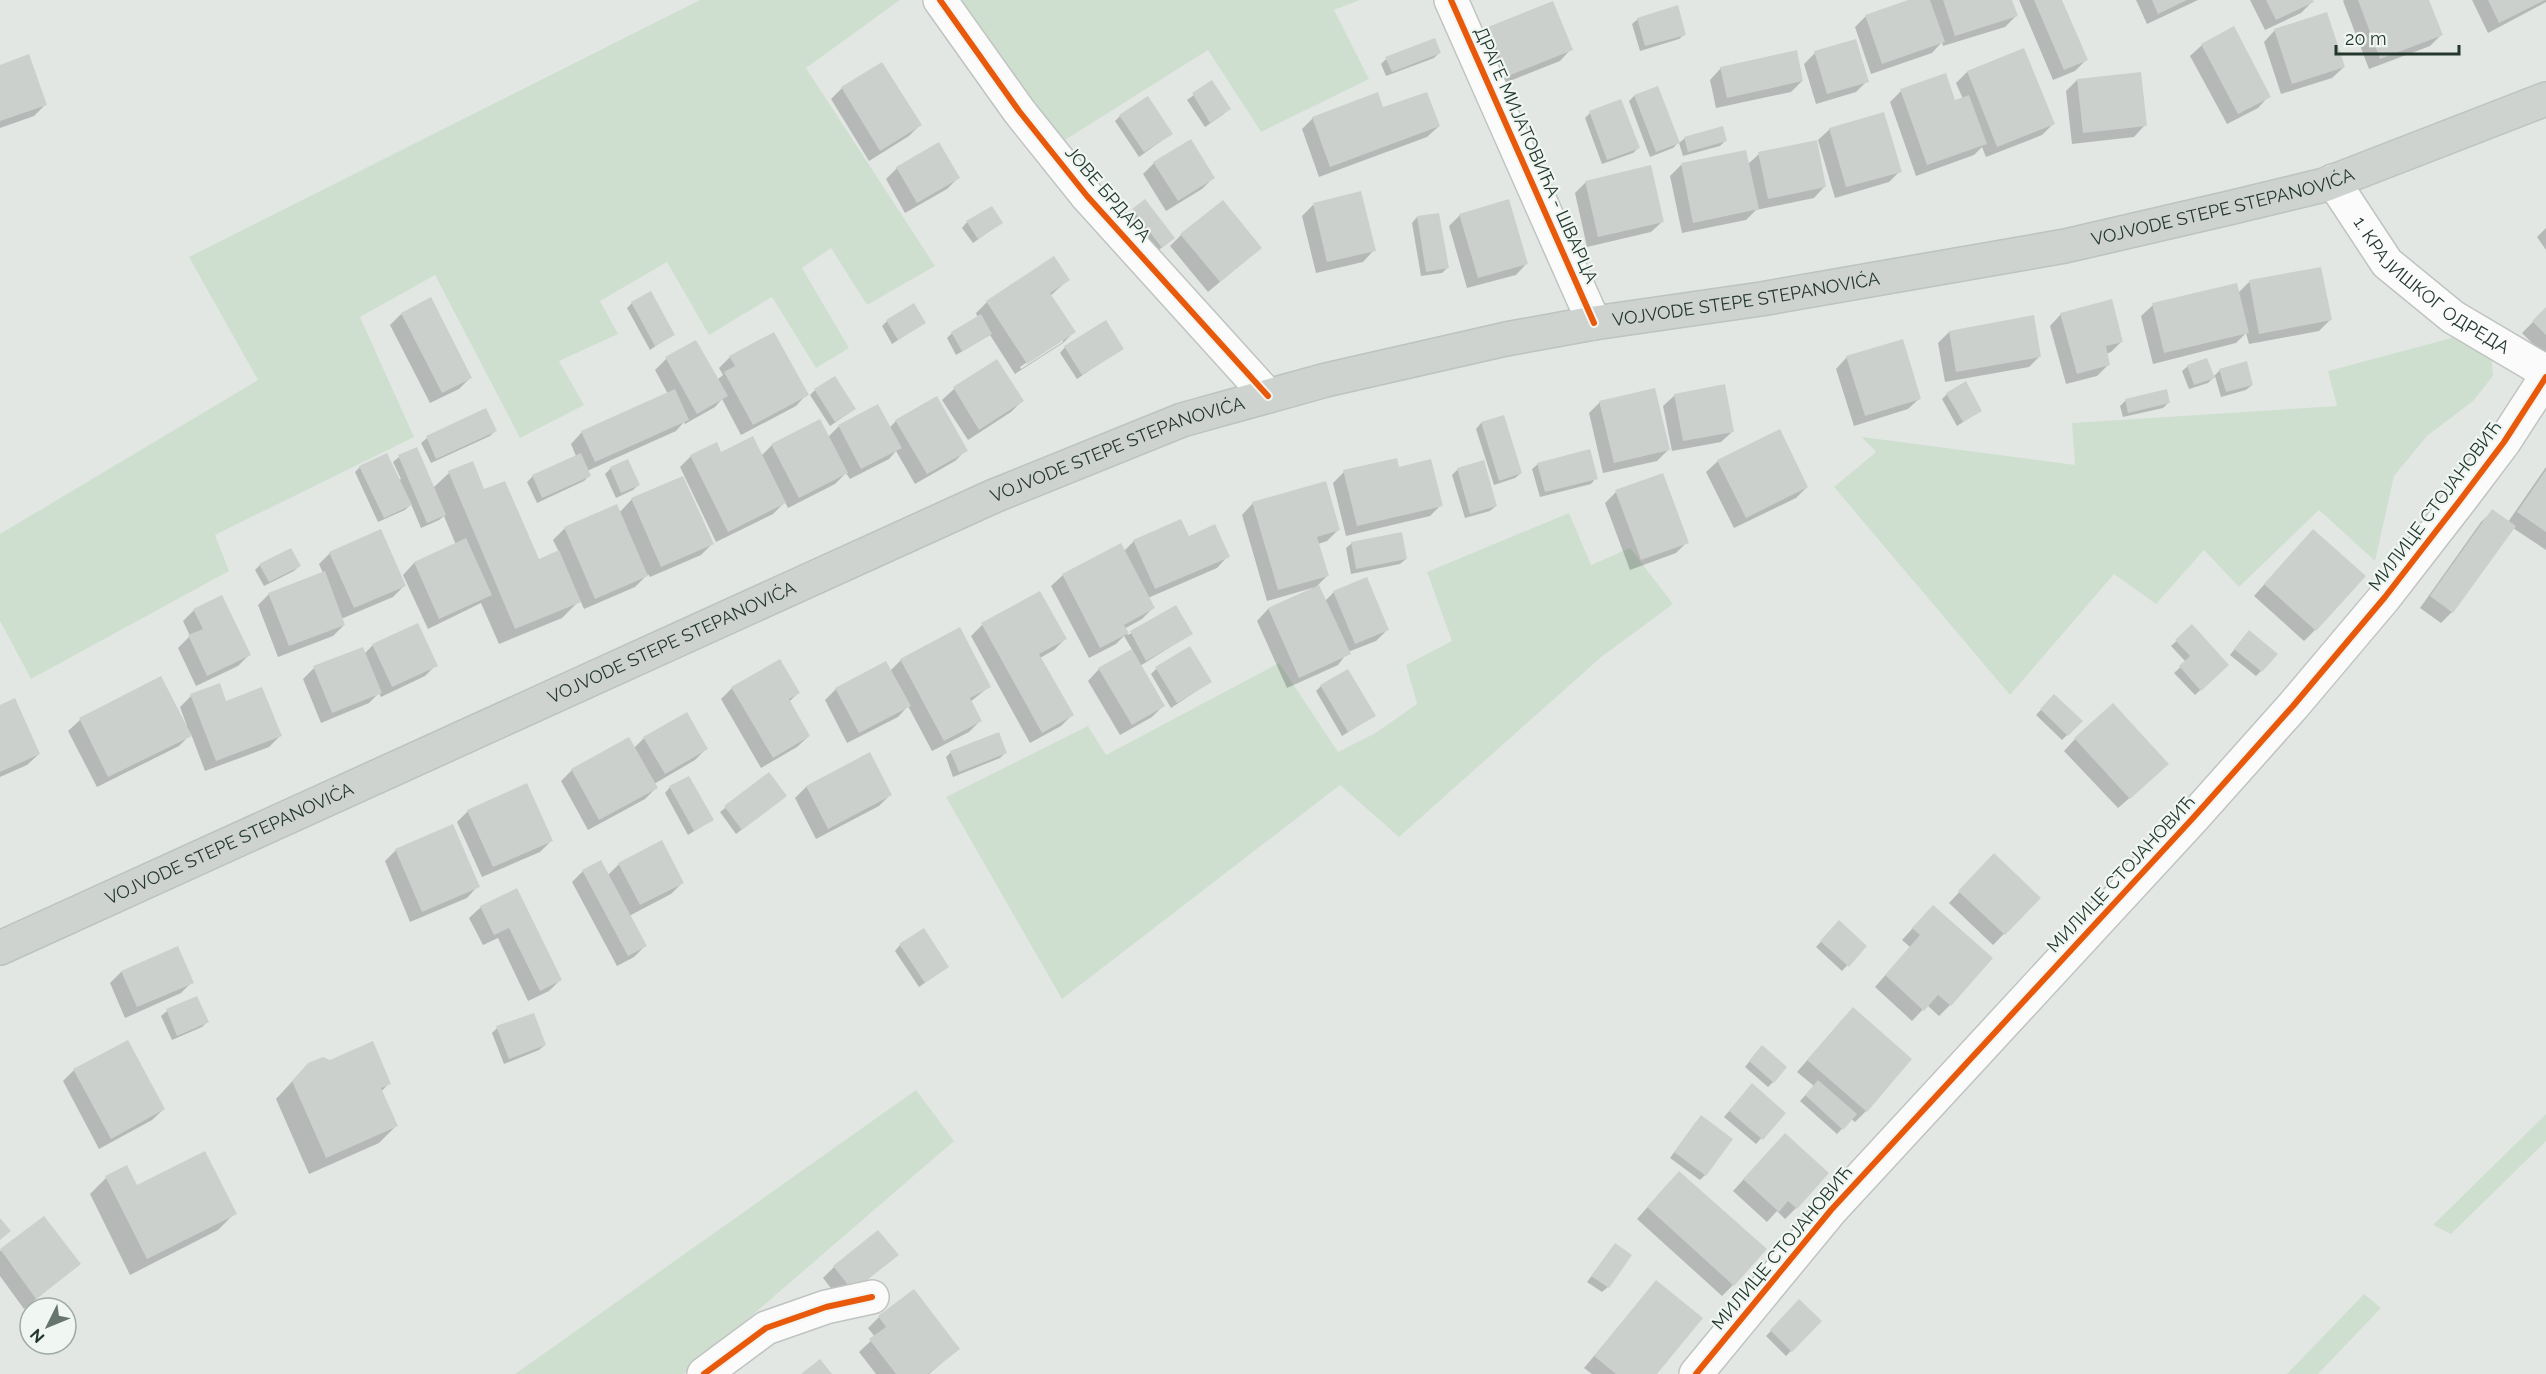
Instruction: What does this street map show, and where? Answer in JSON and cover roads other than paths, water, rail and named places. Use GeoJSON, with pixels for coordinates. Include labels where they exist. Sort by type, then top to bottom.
{"type":"FeatureCollection","features":[{"type":"Feature","properties":{"kind":"main road","name":"VOJVODE STEPE STEPANOVIĆA"},"geometry":{"type":"LineString","coordinates":[[0,948],[994,496],[1182,420],[1404,362],[1594,323],[1761,299],[2066,246],[2334,181],[2546,99]]}},
{"type":"Feature","properties":{"kind":"street","name":"ЈОВЕ БРДАРА"},"geometry":{"type":"LineString","coordinates":[[940,0],[1019,111],[1087,196],[1268,396]]}},
{"type":"Feature","properties":{"kind":"street","name":"ДРАГЕ МИЈАТОВИЋА - ШВАРЦА"},"geometry":{"type":"LineString","coordinates":[[1451,0],[1594,323]]}},
{"type":"Feature","properties":{"kind":"street","name":"1. КРАЈИШКОГ ОДРЕДА"},"geometry":{"type":"LineString","coordinates":[[2334,181],[2387,262],[2452,317],[2546,374]]}},
{"type":"Feature","properties":{"kind":"street","name":"МИЛИЦЕ СТОЈАНОВИЋ"},"geometry":{"type":"LineString","coordinates":[[1696,1374],[1831,1210],[2185,827],[2300,698],[2385,597],[2461,499],[2504,442],[2546,374]]}},
{"type":"Feature","properties":{"kind":"street"},"geometry":{"type":"LineString","coordinates":[[704,1374],[766,1328],[826,1307],[872,1297]]}}]}
